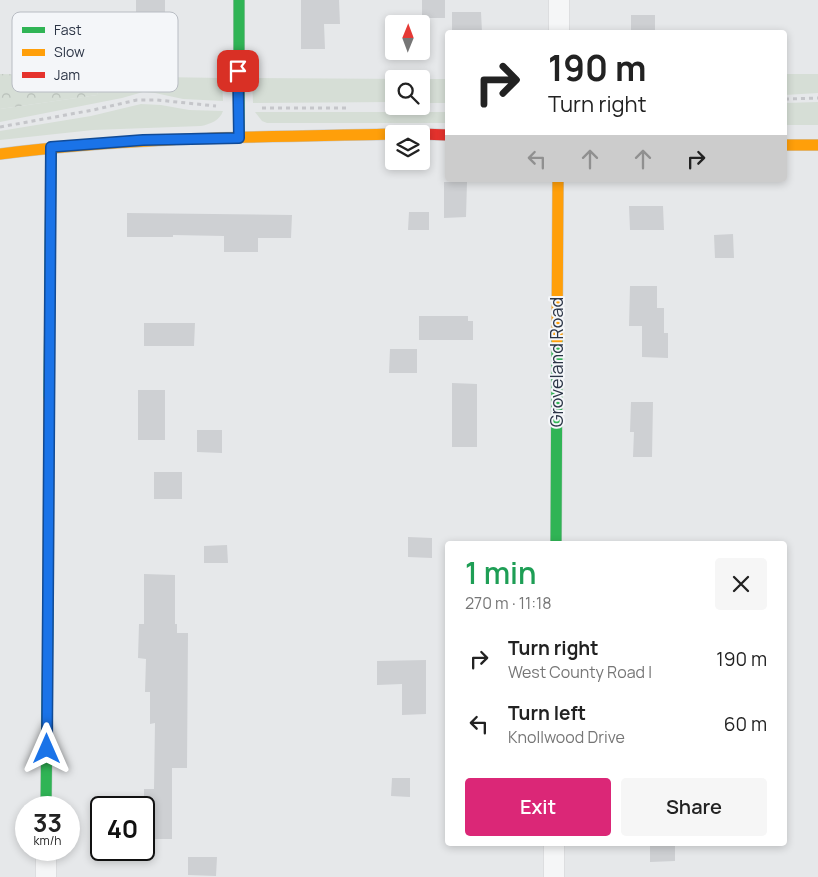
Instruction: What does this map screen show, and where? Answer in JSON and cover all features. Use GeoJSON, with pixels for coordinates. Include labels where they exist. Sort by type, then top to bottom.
{"type":"FeatureCollection","features":[{"type":"Feature","properties":{"kind":"street"},"geometry":{"type":"LineString","coordinates":[[239,0],[239,138]]}},
{"type":"Feature","properties":{"kind":"street"},"geometry":{"type":"LineString","coordinates":[[559,0],[559,30]]}},
{"type":"Feature","properties":{"kind":"street"},"geometry":{"type":"LineString","coordinates":[[0,154],[51,147],[143,140],[385,134]]}},
{"type":"Feature","properties":{"kind":"street"},"geometry":{"type":"LineString","coordinates":[[430,134],[445,135]]}},
{"type":"Feature","properties":{"kind":"street"},"geometry":{"type":"LineString","coordinates":[[787,145],[818,145]]}},
{"type":"Feature","properties":{"kind":"street"},"geometry":{"type":"LineString","coordinates":[[46,796],[51,147]]}},
{"type":"Feature","properties":{"kind":"street","name":"Groveland Road"},"geometry":{"type":"LineString","coordinates":[[556,541],[558,182]]}},
{"type":"Feature","properties":{"kind":"street"},"geometry":{"type":"LineString","coordinates":[[554,846],[554,877]]}},
{"type":"Feature","properties":{"kind":"street"},"geometry":{"type":"LineString","coordinates":[[46,861],[46,877]]}},
{"type":"Feature","properties":{"kind":"path"},"geometry":{"type":"LineString","coordinates":[[787,99],[818,98]]}},
{"type":"Feature","properties":{"kind":"green space"},"geometry":{"type":"Polygon","coordinates":[[[0,74],[12,74],[12,92],[97,92],[97,95],[0,109],[0,74]]]}},
{"type":"Feature","properties":{"kind":"green space"},"geometry":{"type":"Polygon","coordinates":[[[787,74],[818,74],[818,93],[787,95],[787,74]]]}},
{"type":"Feature","properties":{"kind":"green space"},"geometry":{"type":"Polygon","coordinates":[[[178,77],[222,78],[223,101],[183,99],[143,92],[178,92],[178,77]]]}},
{"type":"Feature","properties":{"kind":"green space"},"geometry":{"type":"Polygon","coordinates":[[[252,78],[385,79],[385,102],[253,103],[252,78]]]}},
{"type":"Feature","properties":{"kind":"green space"},"geometry":{"type":"Polygon","coordinates":[[[430,79],[445,79],[445,103],[430,103],[430,79]]]}},
{"type":"Feature","properties":{"kind":"green space"},"geometry":{"type":"Polygon","coordinates":[[[97,92],[143,92],[122,98],[0,122],[0,109],[97,95],[97,92]]]}},
{"type":"Feature","properties":{"kind":"green space"},"geometry":{"type":"Polygon","coordinates":[[[818,102],[818,125],[787,125],[787,103],[818,102]]]}},
{"type":"Feature","properties":{"kind":"green space"},"geometry":{"type":"Polygon","coordinates":[[[141,104],[189,110],[223,111],[215,121],[201,126],[93,130],[0,140],[0,131],[91,116],[141,104]]]}},
{"type":"Feature","properties":{"kind":"green space"},"geometry":{"type":"Polygon","coordinates":[[[255,112],[385,112],[385,115],[430,115],[430,112],[445,112],[445,123],[267,123],[262,121],[255,112]]]}},
{"type":"Feature","properties":{"kind":"building"},"geometry":{"type":"Polygon","coordinates":[[[136,0],[165,0],[165,12],[136,12],[136,0]]]}},
{"type":"Feature","properties":{"kind":"building"},"geometry":{"type":"Polygon","coordinates":[[[301,0],[339,0],[340,24],[324,24],[325,49],[301,49],[301,0]]]}},
{"type":"Feature","properties":{"kind":"building"},"geometry":{"type":"Polygon","coordinates":[[[422,0],[445,0],[445,18],[430,18],[430,15],[422,15],[422,0]]]}},
{"type":"Feature","properties":{"kind":"building"},"geometry":{"type":"Polygon","coordinates":[[[452,12],[481,12],[482,30],[452,30],[452,12]]]}},
{"type":"Feature","properties":{"kind":"building"},"geometry":{"type":"Polygon","coordinates":[[[631,15],[655,15],[655,30],[631,30],[631,15]]]}},
{"type":"Feature","properties":{"kind":"building"},"geometry":{"type":"Polygon","coordinates":[[[444,182],[467,182],[466,217],[444,218],[444,182]]]}},
{"type":"Feature","properties":{"kind":"building"},"geometry":{"type":"Polygon","coordinates":[[[629,206],[663,206],[664,230],[630,230],[629,206]]]}},
{"type":"Feature","properties":{"kind":"building"},"geometry":{"type":"Polygon","coordinates":[[[409,212],[429,212],[429,230],[408,230],[409,212]]]}},
{"type":"Feature","properties":{"kind":"building"},"geometry":{"type":"Polygon","coordinates":[[[127,213],[292,215],[291,238],[258,238],[258,252],[224,252],[224,236],[173,235],[173,237],[127,237],[127,213]]]}},
{"type":"Feature","properties":{"kind":"building"},"geometry":{"type":"Polygon","coordinates":[[[733,234],[734,258],[715,258],[714,235],[733,234]]]}},
{"type":"Feature","properties":{"kind":"building"},"geometry":{"type":"Polygon","coordinates":[[[630,286],[657,286],[657,308],[664,308],[664,333],[668,333],[668,358],[642,357],[642,326],[629,326],[630,286]]]}},
{"type":"Feature","properties":{"kind":"building"},"geometry":{"type":"Polygon","coordinates":[[[419,316],[468,316],[468,321],[473,321],[473,340],[419,340],[419,316]]]}},
{"type":"Feature","properties":{"kind":"building"},"geometry":{"type":"Polygon","coordinates":[[[144,323],[195,323],[194,346],[144,346],[144,323]]]}},
{"type":"Feature","properties":{"kind":"building"},"geometry":{"type":"Polygon","coordinates":[[[390,349],[417,349],[417,373],[389,373],[390,349]]]}},
{"type":"Feature","properties":{"kind":"building"},"geometry":{"type":"Polygon","coordinates":[[[452,383],[477,384],[477,447],[452,447],[452,383]]]}},
{"type":"Feature","properties":{"kind":"building"},"geometry":{"type":"Polygon","coordinates":[[[138,390],[165,390],[165,440],[138,440],[138,390]]]}},
{"type":"Feature","properties":{"kind":"building"},"geometry":{"type":"Polygon","coordinates":[[[631,402],[653,402],[652,457],[633,457],[634,432],[630,432],[631,402]]]}},
{"type":"Feature","properties":{"kind":"building"},"geometry":{"type":"Polygon","coordinates":[[[197,430],[222,430],[222,453],[197,452],[197,430]]]}},
{"type":"Feature","properties":{"kind":"building"},"geometry":{"type":"Polygon","coordinates":[[[154,472],[182,472],[182,499],[154,499],[154,472]]]}},
{"type":"Feature","properties":{"kind":"building"},"geometry":{"type":"Polygon","coordinates":[[[408,537],[432,538],[432,558],[408,557],[408,537]]]}},
{"type":"Feature","properties":{"kind":"building"},"geometry":{"type":"Polygon","coordinates":[[[227,545],[228,563],[204,563],[204,546],[227,545]]]}},
{"type":"Feature","properties":{"kind":"building"},"geometry":{"type":"Polygon","coordinates":[[[144,574],[175,575],[175,624],[177,624],[177,633],[188,633],[187,768],[172,768],[172,839],[155,839],[155,796],[144,796],[144,789],[154,789],[155,723],[150,724],[150,692],[145,692],[146,659],[138,658],[139,624],[144,624],[144,574]]]}},
{"type":"Feature","properties":{"kind":"building"},"geometry":{"type":"Polygon","coordinates":[[[426,660],[426,714],[402,715],[402,684],[377,685],[377,661],[426,660]]]}},
{"type":"Feature","properties":{"kind":"building"},"geometry":{"type":"Polygon","coordinates":[[[392,778],[410,778],[410,797],[391,796],[392,778]]]}},
{"type":"Feature","properties":{"kind":"building"},"geometry":{"type":"Polygon","coordinates":[[[650,846],[675,846],[675,861],[650,862],[650,846]]]}},
{"type":"Feature","properties":{"kind":"building"},"geometry":{"type":"Polygon","coordinates":[[[188,857],[217,857],[216,876],[188,875],[188,857]]]}},
{"type":"Feature","properties":{"kind":"traffic: fast"},"geometry":{"type":"LineString","coordinates":[[239,0],[239,138]]}},
{"type":"Feature","properties":{"kind":"traffic: fast"},"geometry":{"type":"LineString","coordinates":[[49,398],[51,147]]}},
{"type":"Feature","properties":{"kind":"traffic: fast"},"geometry":{"type":"LineString","coordinates":[[556,541],[557,340]]}},
{"type":"Feature","properties":{"kind":"traffic: fast"},"geometry":{"type":"LineString","coordinates":[[46,796],[48,609]]}},
{"type":"Feature","properties":{"kind":"traffic: slow"},"geometry":{"type":"LineString","coordinates":[[0,154],[49,148],[147,141],[385,134]]}},
{"type":"Feature","properties":{"kind":"traffic: slow"},"geometry":{"type":"LineString","coordinates":[[787,145],[818,145]]}},
{"type":"Feature","properties":{"kind":"traffic: slow"},"geometry":{"type":"LineString","coordinates":[[557,340],[558,182]]}},
{"type":"Feature","properties":{"kind":"traffic: slow"},"geometry":{"type":"LineString","coordinates":[[48,609],[49,398]]}},
{"type":"Feature","properties":{"kind":"traffic: jam"},"geometry":{"type":"LineString","coordinates":[[430,134],[445,135]]}},
{"type":"Feature","properties":{"kind":"route"},"geometry":{"type":"LineString","coordinates":[[47,749],[51,147],[143,140],[239,138],[238,71]]}}]}
